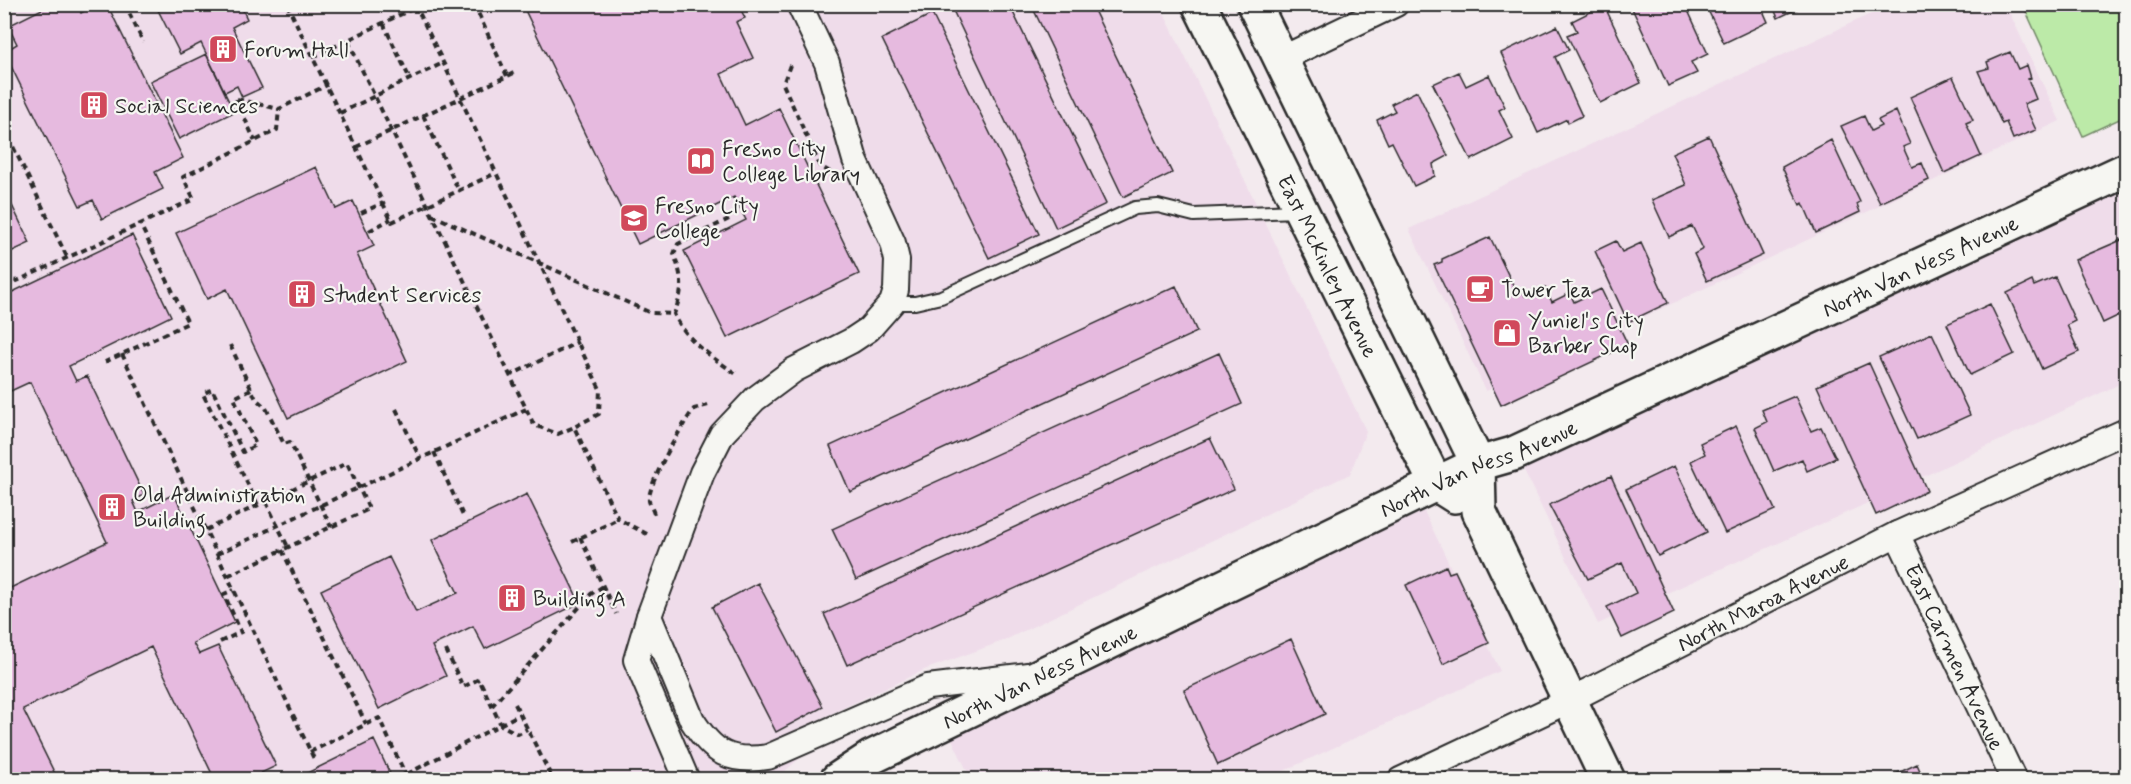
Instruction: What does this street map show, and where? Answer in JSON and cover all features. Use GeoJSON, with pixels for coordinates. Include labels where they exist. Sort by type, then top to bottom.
{"type":"FeatureCollection","features":[{"type":"Feature","properties":{"kind":"main road","name":"East McKinley Avenue"},"geometry":{"type":"LineString","coordinates":[[1199,4],[1436,484]]}},
{"type":"Feature","properties":{"kind":"main road"},"geometry":{"type":"LineString","coordinates":[[1254,4],[1479,464],[1479,511],[1608,780]]}},
{"type":"Feature","properties":{"kind":"main road","name":"North Van Ness Avenue"},"geometry":{"type":"LineString","coordinates":[[837,780],[872,757],[1436,484],[1479,464],[1513,454],[2127,170]]}},
{"type":"Feature","properties":{"kind":"main road"},"geometry":{"type":"LineString","coordinates":[[1436,484],[1479,511]]}},
{"type":"Feature","properties":{"kind":"street"},"geometry":{"type":"LineString","coordinates":[[687,780],[636,660],[649,616],[702,474],[722,434],[737,416],[794,370],[851,341],[869,329],[892,303],[898,276],[893,243],[855,160],[827,63],[799,4]]}},
{"type":"Feature","properties":{"kind":"street"},"geometry":{"type":"LineString","coordinates":[[1281,59],[1396,4]]}},
{"type":"Feature","properties":{"kind":"street","name":"North Maroa Avenue"},"geometry":{"type":"LineString","coordinates":[[1400,780],[1570,700],[1897,534],[2127,430]]}},
{"type":"Feature","properties":{"kind":"street","name":"East Carmen Avenue"},"geometry":{"type":"LineString","coordinates":[[1897,534],[2014,780]]}},
{"type":"Feature","properties":{"kind":"street"},"geometry":{"type":"LineString","coordinates":[[649,616],[692,720],[717,751],[744,759],[768,757],[928,687],[1051,672]]}},
{"type":"Feature","properties":{"kind":"lane"},"geometry":{"type":"LineString","coordinates":[[892,303],[915,303],[940,297],[1135,208],[1158,206],[1194,214],[1302,210]]}},
{"type":"Feature","properties":{"kind":"path"},"geometry":{"type":"LineString","coordinates":[[125,4],[143,42]]}},
{"type":"Feature","properties":{"kind":"path"},"geometry":{"type":"LineString","coordinates":[[287,4],[392,222],[496,173]]}},
{"type":"Feature","properties":{"kind":"path"},"geometry":{"type":"LineString","coordinates":[[474,4],[507,76]]}},
{"type":"Feature","properties":{"kind":"path"},"geometry":{"type":"LineString","coordinates":[[313,57],[416,6],[600,389],[599,414],[558,434],[534,425],[348,40]]}},
{"type":"Feature","properties":{"kind":"path"},"geometry":{"type":"LineString","coordinates":[[383,23],[410,79]]}},
{"type":"Feature","properties":{"kind":"path"},"geometry":{"type":"LineString","coordinates":[[340,113],[443,63]]}},
{"type":"Feature","properties":{"kind":"path"},"geometry":{"type":"LineString","coordinates":[[790,65],[783,84],[820,166],[837,177]]}},
{"type":"Feature","properties":{"kind":"path"},"geometry":{"type":"LineString","coordinates":[[356,147],[516,72]]}},
{"type":"Feature","properties":{"kind":"path"},"geometry":{"type":"LineString","coordinates":[[255,141],[236,99],[279,109],[327,86]]}},
{"type":"Feature","properties":{"kind":"path"},"geometry":{"type":"LineString","coordinates":[[4,279],[17,280],[194,199],[183,177],[277,130],[279,109]]}},
{"type":"Feature","properties":{"kind":"path"},"geometry":{"type":"LineString","coordinates":[[423,115],[459,191]]}},
{"type":"Feature","properties":{"kind":"path"},"geometry":{"type":"LineString","coordinates":[[4,128],[67,257]]}},
{"type":"Feature","properties":{"kind":"path"},"geometry":{"type":"LineString","coordinates":[[4,151],[14,147]]}},
{"type":"Feature","properties":{"kind":"path"},"geometry":{"type":"LineString","coordinates":[[361,213],[383,202]]}},
{"type":"Feature","properties":{"kind":"path"},"geometry":{"type":"LineString","coordinates":[[432,215],[541,266],[651,313],[674,314]]}},
{"type":"Feature","properties":{"kind":"path"},"geometry":{"type":"LineString","coordinates":[[369,231],[391,219]]}},
{"type":"Feature","properties":{"kind":"path"},"geometry":{"type":"LineString","coordinates":[[729,219],[678,244],[674,254],[682,278],[682,293],[674,314],[682,330],[699,347],[739,376]]}},
{"type":"Feature","properties":{"kind":"path"},"geometry":{"type":"LineString","coordinates":[[105,362],[188,323],[140,224]]}},
{"type":"Feature","properties":{"kind":"path"},"geometry":{"type":"LineString","coordinates":[[509,376],[578,342]]}},
{"type":"Feature","properties":{"kind":"path"},"geometry":{"type":"LineString","coordinates":[[230,345],[256,399],[266,408],[284,444],[290,442],[331,527]]}},
{"type":"Feature","properties":{"kind":"path"},"geometry":{"type":"LineString","coordinates":[[122,354],[315,762]]}},
{"type":"Feature","properties":{"kind":"path"},"geometry":{"type":"LineString","coordinates":[[251,389],[234,398],[256,445],[243,452],[212,389],[203,394],[258,506]]}},
{"type":"Feature","properties":{"kind":"path"},"geometry":{"type":"LineString","coordinates":[[654,514],[649,500],[652,487],[682,425],[694,409],[712,404]]}},
{"type":"Feature","properties":{"kind":"path"},"geometry":{"type":"LineString","coordinates":[[396,409],[420,458]]}},
{"type":"Feature","properties":{"kind":"path"},"geometry":{"type":"LineString","coordinates":[[217,554],[526,409]]}},
{"type":"Feature","properties":{"kind":"path"},"geometry":{"type":"LineString","coordinates":[[574,427],[618,519],[647,534]]}},
{"type":"Feature","properties":{"kind":"path"},"geometry":{"type":"LineString","coordinates":[[434,452],[464,518]]}},
{"type":"Feature","properties":{"kind":"path"},"geometry":{"type":"LineString","coordinates":[[206,530],[347,463],[369,509],[227,576]]}},
{"type":"Feature","properties":{"kind":"path"},"geometry":{"type":"LineString","coordinates":[[266,502],[288,547]]}},
{"type":"Feature","properties":{"kind":"path"},"geometry":{"type":"LineString","coordinates":[[572,542],[618,519]]}},
{"type":"Feature","properties":{"kind":"path"},"geometry":{"type":"LineString","coordinates":[[580,537],[616,614]]}},
{"type":"Feature","properties":{"kind":"path"},"geometry":{"type":"LineString","coordinates":[[282,550],[366,724]]}},
{"type":"Feature","properties":{"kind":"path"},"geometry":{"type":"LineString","coordinates":[[492,706],[591,594],[602,587]]}},
{"type":"Feature","properties":{"kind":"path"},"geometry":{"type":"LineString","coordinates":[[220,642],[242,632],[224,594],[234,590]]}},
{"type":"Feature","properties":{"kind":"path"},"geometry":{"type":"LineString","coordinates":[[446,650],[463,687],[479,679],[501,724],[518,734],[527,729]]}},
{"type":"Feature","properties":{"kind":"path"},"geometry":{"type":"LineString","coordinates":[[514,704],[553,780]]}},
{"type":"Feature","properties":{"kind":"path"},"geometry":{"type":"LineString","coordinates":[[398,779],[407,777],[520,714]]}},
{"type":"Feature","properties":{"kind":"path"},"geometry":{"type":"LineString","coordinates":[[310,752],[379,718],[407,777]]}},
{"type":"Feature","properties":{"kind":"shaded area","name":"Fresno City College"},"geometry":{"type":"Polygon","coordinates":[[[5,5],[1160,5],[1366,431],[1350,474],[1003,641],[924,670],[807,725],[809,750],[776,779],[5,780],[5,5]]]}},
{"type":"Feature","properties":{"kind":"shaded area"},"geometry":{"type":"Polygon","coordinates":[[[1890,5],[2006,5],[2060,121],[1486,391],[1409,229],[1890,5]]]}},
{"type":"Feature","properties":{"kind":"shaded area"},"geometry":{"type":"Polygon","coordinates":[[[2126,188],[2126,381],[1859,507],[1598,624],[1523,469],[2126,188]]]}},
{"type":"Feature","properties":{"kind":"shaded area"},"geometry":{"type":"Polygon","coordinates":[[[1424,511],[1500,671],[1266,779],[971,779],[949,733],[1424,511]]]}},
{"type":"Feature","properties":{"kind":"green space"},"geometry":{"type":"Polygon","coordinates":[[[2023,5],[2126,5],[2126,116],[2083,136],[2023,5]]]}},
{"type":"Feature","properties":{"kind":"building","name":"Social Sciences"},"geometry":{"type":"Polygon","coordinates":[[[52,4],[77,4],[81,13],[97,4],[107,4],[183,158],[155,172],[163,189],[102,219],[93,200],[80,206],[4,52],[17,44],[8,26],[52,4]]]}},
{"type":"Feature","properties":{"kind":"building","name":"Forum Hall"},"geometry":{"type":"Polygon","coordinates":[[[155,4],[240,4],[247,19],[232,27],[262,88],[242,97],[237,86],[225,92],[201,43],[180,54],[155,4]]]}},
{"type":"Feature","properties":{"kind":"building","name":"Fresno City College Library"},"geometry":{"type":"Polygon","coordinates":[[[522,4],[738,4],[745,18],[736,22],[753,58],[721,74],[745,125],[779,108],[859,274],[727,338],[684,251],[746,220],[734,197],[638,244],[522,4]]]}},
{"type":"Feature","properties":{"kind":"building"},"geometry":{"type":"Polygon","coordinates":[[[950,4],[1009,4],[1106,204],[1056,228],[950,4]]]}},
{"type":"Feature","properties":{"kind":"building"},"geometry":{"type":"Polygon","coordinates":[[[1031,4],[1091,4],[1172,173],[1123,197],[1031,4]]]}},
{"type":"Feature","properties":{"kind":"building"},"geometry":{"type":"Polygon","coordinates":[[[1630,4],[1685,4],[1708,54],[1691,62],[1697,73],[1668,86],[1630,4]]]}},
{"type":"Feature","properties":{"kind":"building"},"geometry":{"type":"Polygon","coordinates":[[[1705,4],[1760,4],[1768,22],[1724,43],[1705,4]]]}},
{"type":"Feature","properties":{"kind":"building"},"geometry":{"type":"Polygon","coordinates":[[[1772,4],[1807,4],[1778,18],[1772,4]]]}},
{"type":"Feature","properties":{"kind":"building"},"geometry":{"type":"Polygon","coordinates":[[[1604,5],[1641,83],[1600,103],[1567,35],[1577,31],[1572,21],[1604,5]]]}},
{"type":"Feature","properties":{"kind":"building"},"geometry":{"type":"Polygon","coordinates":[[[932,14],[1039,234],[989,258],[882,39],[932,14]]]}},
{"type":"Feature","properties":{"kind":"building"},"geometry":{"type":"Polygon","coordinates":[[[1557,26],[1569,50],[1555,57],[1582,116],[1568,123],[1567,119],[1538,133],[1501,53],[1557,26]]]}},
{"type":"Feature","properties":{"kind":"building"},"geometry":{"type":"Polygon","coordinates":[[[2010,52],[2018,69],[2027,65],[2031,78],[2028,79],[2036,99],[2024,104],[2036,130],[2013,139],[2006,122],[2002,124],[1978,71],[1989,68],[1987,62],[2010,52]]]}},
{"type":"Feature","properties":{"kind":"building","name":"Forum Hall"},"geometry":{"type":"Polygon","coordinates":[[[206,54],[234,112],[179,139],[150,81],[206,54]]]}},
{"type":"Feature","properties":{"kind":"building"},"geometry":{"type":"Polygon","coordinates":[[[1459,72],[1466,86],[1489,75],[1505,107],[1499,110],[1513,139],[1471,160],[1433,84],[1459,72]]]}},
{"type":"Feature","properties":{"kind":"building"},"geometry":{"type":"Polygon","coordinates":[[[1953,77],[1973,120],[1966,123],[1981,156],[1944,173],[1910,97],[1953,77]]]}},
{"type":"Feature","properties":{"kind":"building"},"geometry":{"type":"Polygon","coordinates":[[[1417,91],[1448,156],[1433,164],[1435,176],[1414,186],[1392,142],[1388,144],[1377,120],[1395,111],[1391,104],[1417,91]]]}},
{"type":"Feature","properties":{"kind":"building"},"geometry":{"type":"Polygon","coordinates":[[[1896,111],[1910,144],[1903,147],[1912,167],[1922,163],[1929,180],[1880,203],[1841,126],[1864,116],[1871,131],[1881,126],[1878,120],[1896,111]]]}},
{"type":"Feature","properties":{"kind":"building"},"geometry":{"type":"Polygon","coordinates":[[[1709,136],[1763,255],[1707,281],[1694,254],[1703,249],[1692,226],[1669,237],[1652,200],[1686,185],[1672,153],[1709,136]]]}},
{"type":"Feature","properties":{"kind":"building"},"geometry":{"type":"Polygon","coordinates":[[[1831,140],[1860,202],[1857,204],[1860,212],[1816,233],[1803,203],[1800,205],[1782,167],[1831,140]]]}},
{"type":"Feature","properties":{"kind":"building","name":"Student Services"},"geometry":{"type":"Polygon","coordinates":[[[316,167],[336,209],[353,201],[374,246],[357,254],[407,361],[288,418],[227,289],[207,299],[176,233],[316,167]]]}},
{"type":"Feature","properties":{"kind":"building"},"geometry":{"type":"Polygon","coordinates":[[[7,195],[30,243],[4,255],[4,196],[7,195]]]}},
{"type":"Feature","properties":{"kind":"building","name":"Old Administration Building"},"geometry":{"type":"Polygon","coordinates":[[[132,235],[171,316],[69,366],[76,381],[87,376],[144,495],[133,501],[138,512],[174,494],[235,622],[193,643],[199,654],[218,646],[276,766],[261,773],[264,780],[215,780],[151,647],[23,709],[58,780],[4,780],[4,721],[9,719],[4,709],[4,591],[107,542],[30,382],[4,394],[4,296],[132,235]]]}},
{"type":"Feature","properties":{"kind":"building"},"geometry":{"type":"Polygon","coordinates":[[[1490,237],[1517,293],[1522,291],[1525,296],[1545,287],[1552,302],[1570,293],[1574,302],[1601,289],[1628,345],[1501,405],[1434,265],[1490,237]]]}},
{"type":"Feature","properties":{"kind":"building"},"geometry":{"type":"Polygon","coordinates":[[[2126,238],[2126,312],[2103,323],[2075,260],[2126,238]]]}},
{"type":"Feature","properties":{"kind":"building"},"geometry":{"type":"Polygon","coordinates":[[[1616,241],[1622,252],[1641,243],[1668,303],[1628,322],[1595,251],[1616,241]]]}},
{"type":"Feature","properties":{"kind":"building"},"geometry":{"type":"Polygon","coordinates":[[[2055,277],[2075,321],[2067,325],[2079,352],[2042,369],[2007,293],[2032,281],[2034,286],[2055,277]]]}},
{"type":"Feature","properties":{"kind":"building"},"geometry":{"type":"Polygon","coordinates":[[[1176,286],[1197,332],[850,492],[830,446],[1176,286]]]}},
{"type":"Feature","properties":{"kind":"building"},"geometry":{"type":"Polygon","coordinates":[[[1990,304],[2014,354],[1970,375],[1947,324],[1990,304]]]}},
{"type":"Feature","properties":{"kind":"building"},"geometry":{"type":"Polygon","coordinates":[[[1932,333],[1970,415],[1917,439],[1879,357],[1932,333]]]}},
{"type":"Feature","properties":{"kind":"building"},"geometry":{"type":"Polygon","coordinates":[[[1219,353],[1242,404],[856,580],[832,529],[1219,353]]]}},
{"type":"Feature","properties":{"kind":"building"},"geometry":{"type":"Polygon","coordinates":[[[1869,363],[1927,491],[1876,515],[1817,386],[1869,363]]]}},
{"type":"Feature","properties":{"kind":"building"},"geometry":{"type":"Polygon","coordinates":[[[1795,396],[1811,431],[1821,427],[1836,458],[1807,471],[1802,459],[1774,471],[1755,428],[1767,422],[1762,410],[1795,396]]]}},
{"type":"Feature","properties":{"kind":"building"},"geometry":{"type":"Polygon","coordinates":[[[1736,426],[1775,510],[1725,533],[1691,461],[1705,454],[1700,443],[1736,426]]]}},
{"type":"Feature","properties":{"kind":"building"},"geometry":{"type":"Polygon","coordinates":[[[1210,438],[1234,489],[847,665],[824,614],[1210,438]]]}},
{"type":"Feature","properties":{"kind":"building"},"geometry":{"type":"Polygon","coordinates":[[[1674,466],[1707,532],[1658,556],[1626,489],[1674,466]]]}},
{"type":"Feature","properties":{"kind":"building"},"geometry":{"type":"Polygon","coordinates":[[[1611,476],[1674,613],[1622,638],[1607,607],[1636,593],[1622,563],[1588,579],[1549,505],[1611,476]]]}},
{"type":"Feature","properties":{"kind":"building","name":"Building A"},"geometry":{"type":"Polygon","coordinates":[[[527,494],[580,603],[485,649],[473,626],[432,646],[446,676],[379,709],[321,590],[389,557],[416,612],[458,593],[432,540],[527,494]]]}},
{"type":"Feature","properties":{"kind":"building"},"geometry":{"type":"Polygon","coordinates":[[[1446,566],[1449,573],[1455,571],[1489,643],[1443,664],[1406,585],[1446,566]]]}},
{"type":"Feature","properties":{"kind":"building"},"geometry":{"type":"Polygon","coordinates":[[[758,583],[823,707],[776,732],[712,607],[758,583]]]}},
{"type":"Feature","properties":{"kind":"building"},"geometry":{"type":"Polygon","coordinates":[[[1291,639],[1325,714],[1218,765],[1184,690],[1291,639]]]}},
{"type":"Feature","properties":{"kind":"building"},"geometry":{"type":"Polygon","coordinates":[[[374,740],[393,780],[293,780],[374,740]]]}},
{"type":"Feature","properties":{"kind":"building"},"geometry":{"type":"Polygon","coordinates":[[[1917,764],[1924,780],[1883,780],[1917,764]]]}},
{"type":"Feature","properties":{"kind":"place","name":"Forum Hall"},"geometry":{"type":"Point","coordinates":[223,49]}},
{"type":"Feature","properties":{"kind":"place","name":"Social Sciences"},"geometry":{"type":"Point","coordinates":[94,105]}},
{"type":"Feature","properties":{"kind":"place","name":"Fresno City College Library"},"geometry":{"type":"Point","coordinates":[701,161]}},
{"type":"Feature","properties":{"kind":"place","name":"Fresno City College"},"geometry":{"type":"Point","coordinates":[634,218]}},
{"type":"Feature","properties":{"kind":"place","name":"Tower Tea"},"geometry":{"type":"Point","coordinates":[1480,289]}},
{"type":"Feature","properties":{"kind":"place","name":"Student Services"},"geometry":{"type":"Point","coordinates":[302,294]}},
{"type":"Feature","properties":{"kind":"place","name":"Yuniel's City Barber Shop"},"geometry":{"type":"Point","coordinates":[1507,333]}},
{"type":"Feature","properties":{"kind":"place","name":"Old Administration Building"},"geometry":{"type":"Point","coordinates":[112,507]}},
{"type":"Feature","properties":{"kind":"place","name":"Building A"},"geometry":{"type":"Point","coordinates":[512,598]}}]}
